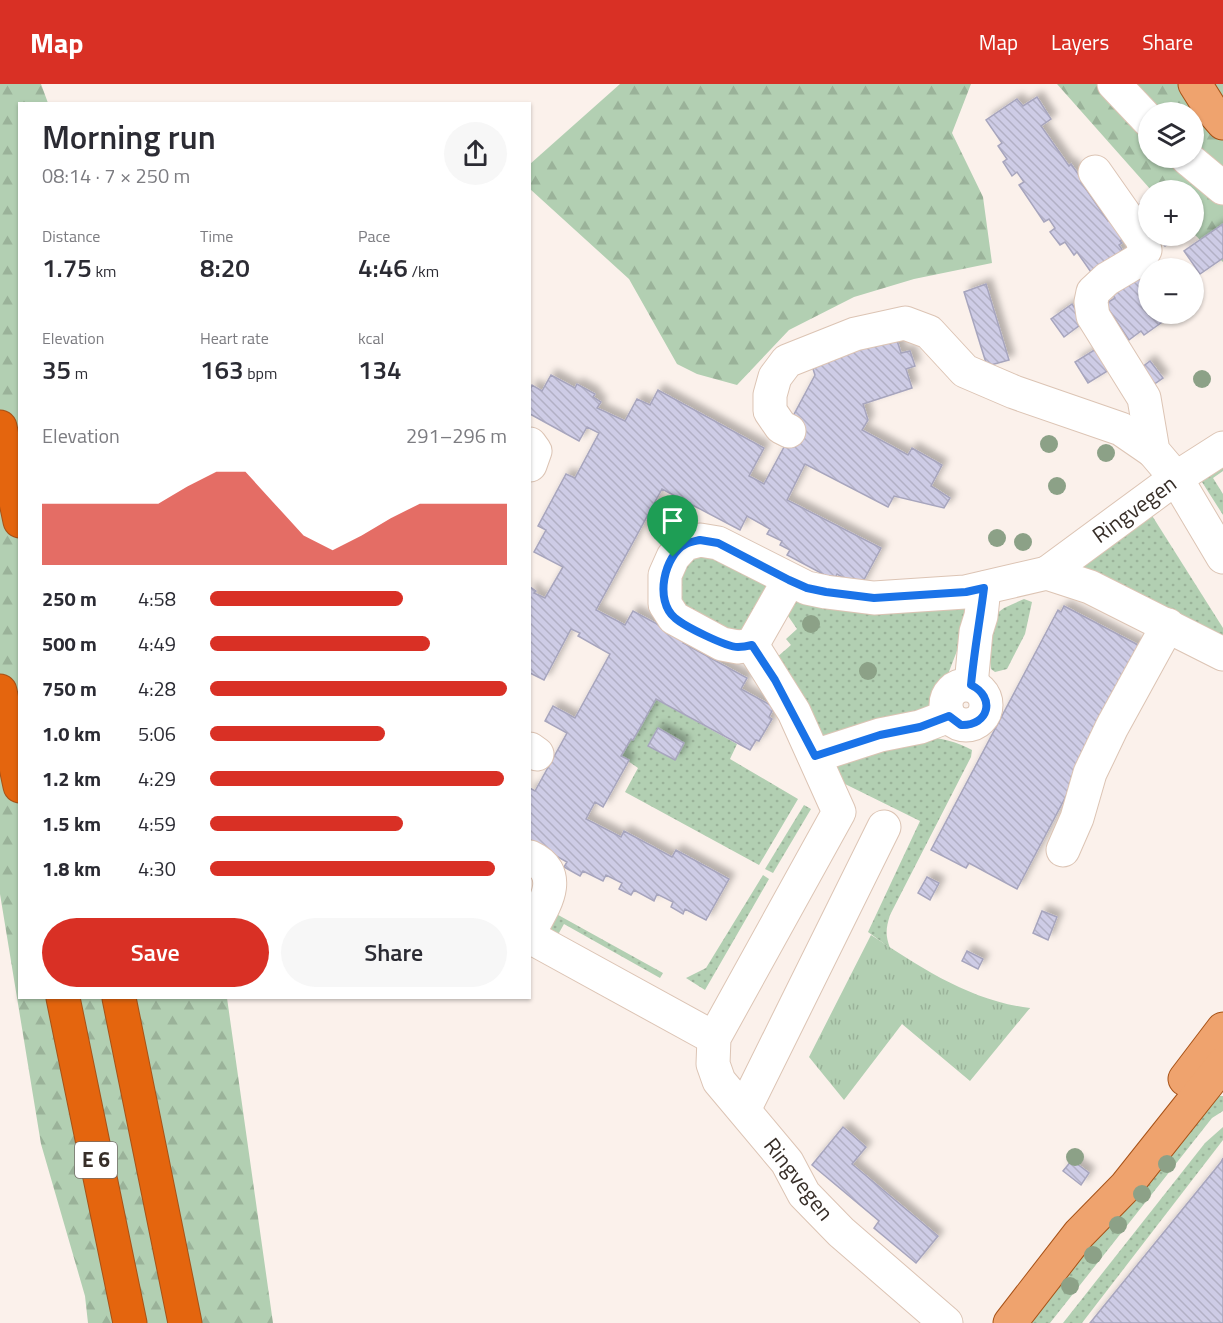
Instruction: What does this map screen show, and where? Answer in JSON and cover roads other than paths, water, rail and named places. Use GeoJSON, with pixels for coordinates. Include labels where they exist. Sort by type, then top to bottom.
{"type":"FeatureCollection","features":[{"type":"Feature","properties":{"kind":"highway"},"geometry":{"type":"LineString","coordinates":[[0,427],[18,512]]}},
{"type":"Feature","properties":{"kind":"highway"},"geometry":{"type":"LineString","coordinates":[[0,691],[18,776]]}},
{"type":"Feature","properties":{"kind":"highway","name":"E 6"},"geometry":{"type":"LineString","coordinates":[[63,999],[129,1323]]}},
{"type":"Feature","properties":{"kind":"highway","name":"E 6"},"geometry":{"type":"LineString","coordinates":[[119,999],[185,1323]]}},
{"type":"Feature","properties":{"kind":"main road"},"geometry":{"type":"LineString","coordinates":[[1195,84],[1210,108],[1223,123]]}},
{"type":"Feature","properties":{"kind":"main road"},"geometry":{"type":"LineString","coordinates":[[1079,1234],[1110,1175],[1223,1029]]}},
{"type":"Feature","properties":{"kind":"main road"},"geometry":{"type":"LineString","coordinates":[[1010,1323],[1079,1234],[1126,1186],[1223,1064]]}},
{"type":"Feature","properties":{"kind":"street"},"geometry":{"type":"LineString","coordinates":[[1114,84],[1138,109]]}},
{"type":"Feature","properties":{"kind":"street"},"geometry":{"type":"LineString","coordinates":[[1199,168],[1223,188]]}},
{"type":"Feature","properties":{"kind":"street"},"geometry":{"type":"LineString","coordinates":[[1095,172],[1142,239],[1145,250],[1139,261],[1107,279],[1094,292],[1091,302],[1094,316],[1144,398],[1153,451]]}},
{"type":"Feature","properties":{"kind":"street"},"geometry":{"type":"LineString","coordinates":[[789,431],[781,427],[770,411],[770,395],[775,377],[787,361],[855,334],[905,323],[929,332],[965,371],[1014,392],[1121,429],[1153,451],[1176,478],[1223,557]]}},
{"type":"Feature","properties":{"kind":"street"},"geometry":{"type":"LineString","coordinates":[[531,445],[535,451],[531,462]]}},
{"type":"Feature","properties":{"kind":"street","name":"Ringvegen"},"geometry":{"type":"LineString","coordinates":[[789,580],[807,588],[874,598],[966,592],[1047,573],[1176,478],[1223,448]]}},
{"type":"Feature","properties":{"kind":"street"},"geometry":{"type":"LineString","coordinates":[[700,540],[718,543],[789,580],[752,645],[738,647],[722,644],[674,618],[665,604],[665,575],[673,557],[685,544],[700,540]]}},
{"type":"Feature","properties":{"kind":"street"},"geometry":{"type":"LineString","coordinates":[[1047,573],[1090,587],[1223,654]]}},
{"type":"Feature","properties":{"kind":"street"},"geometry":{"type":"LineString","coordinates":[[815,756],[880,735],[920,727],[949,716],[946,709],[949,693],[963,685],[971,685],[976,632],[981,616],[984,588]]}},
{"type":"Feature","properties":{"kind":"street"},"geometry":{"type":"LineString","coordinates":[[1063,850],[1077,818],[1090,773],[1112,727],[1168,625]]}},
{"type":"Feature","properties":{"kind":"street"},"geometry":{"type":"LineString","coordinates":[[531,938],[714,1038],[838,812],[815,756],[785,696],[752,645]]}},
{"type":"Feature","properties":{"kind":"street"},"geometry":{"type":"LineString","coordinates":[[744,1110],[884,827]]}},
{"type":"Feature","properties":{"kind":"street"},"geometry":{"type":"LineString","coordinates":[[531,858],[542,864],[548,874],[550,885],[549,896],[531,930]]}},
{"type":"Feature","properties":{"kind":"street","name":"Ringvegen"},"geometry":{"type":"LineString","coordinates":[[714,1038],[713,1065],[719,1081],[788,1162],[804,1194],[841,1232],[946,1323]]}}]}
